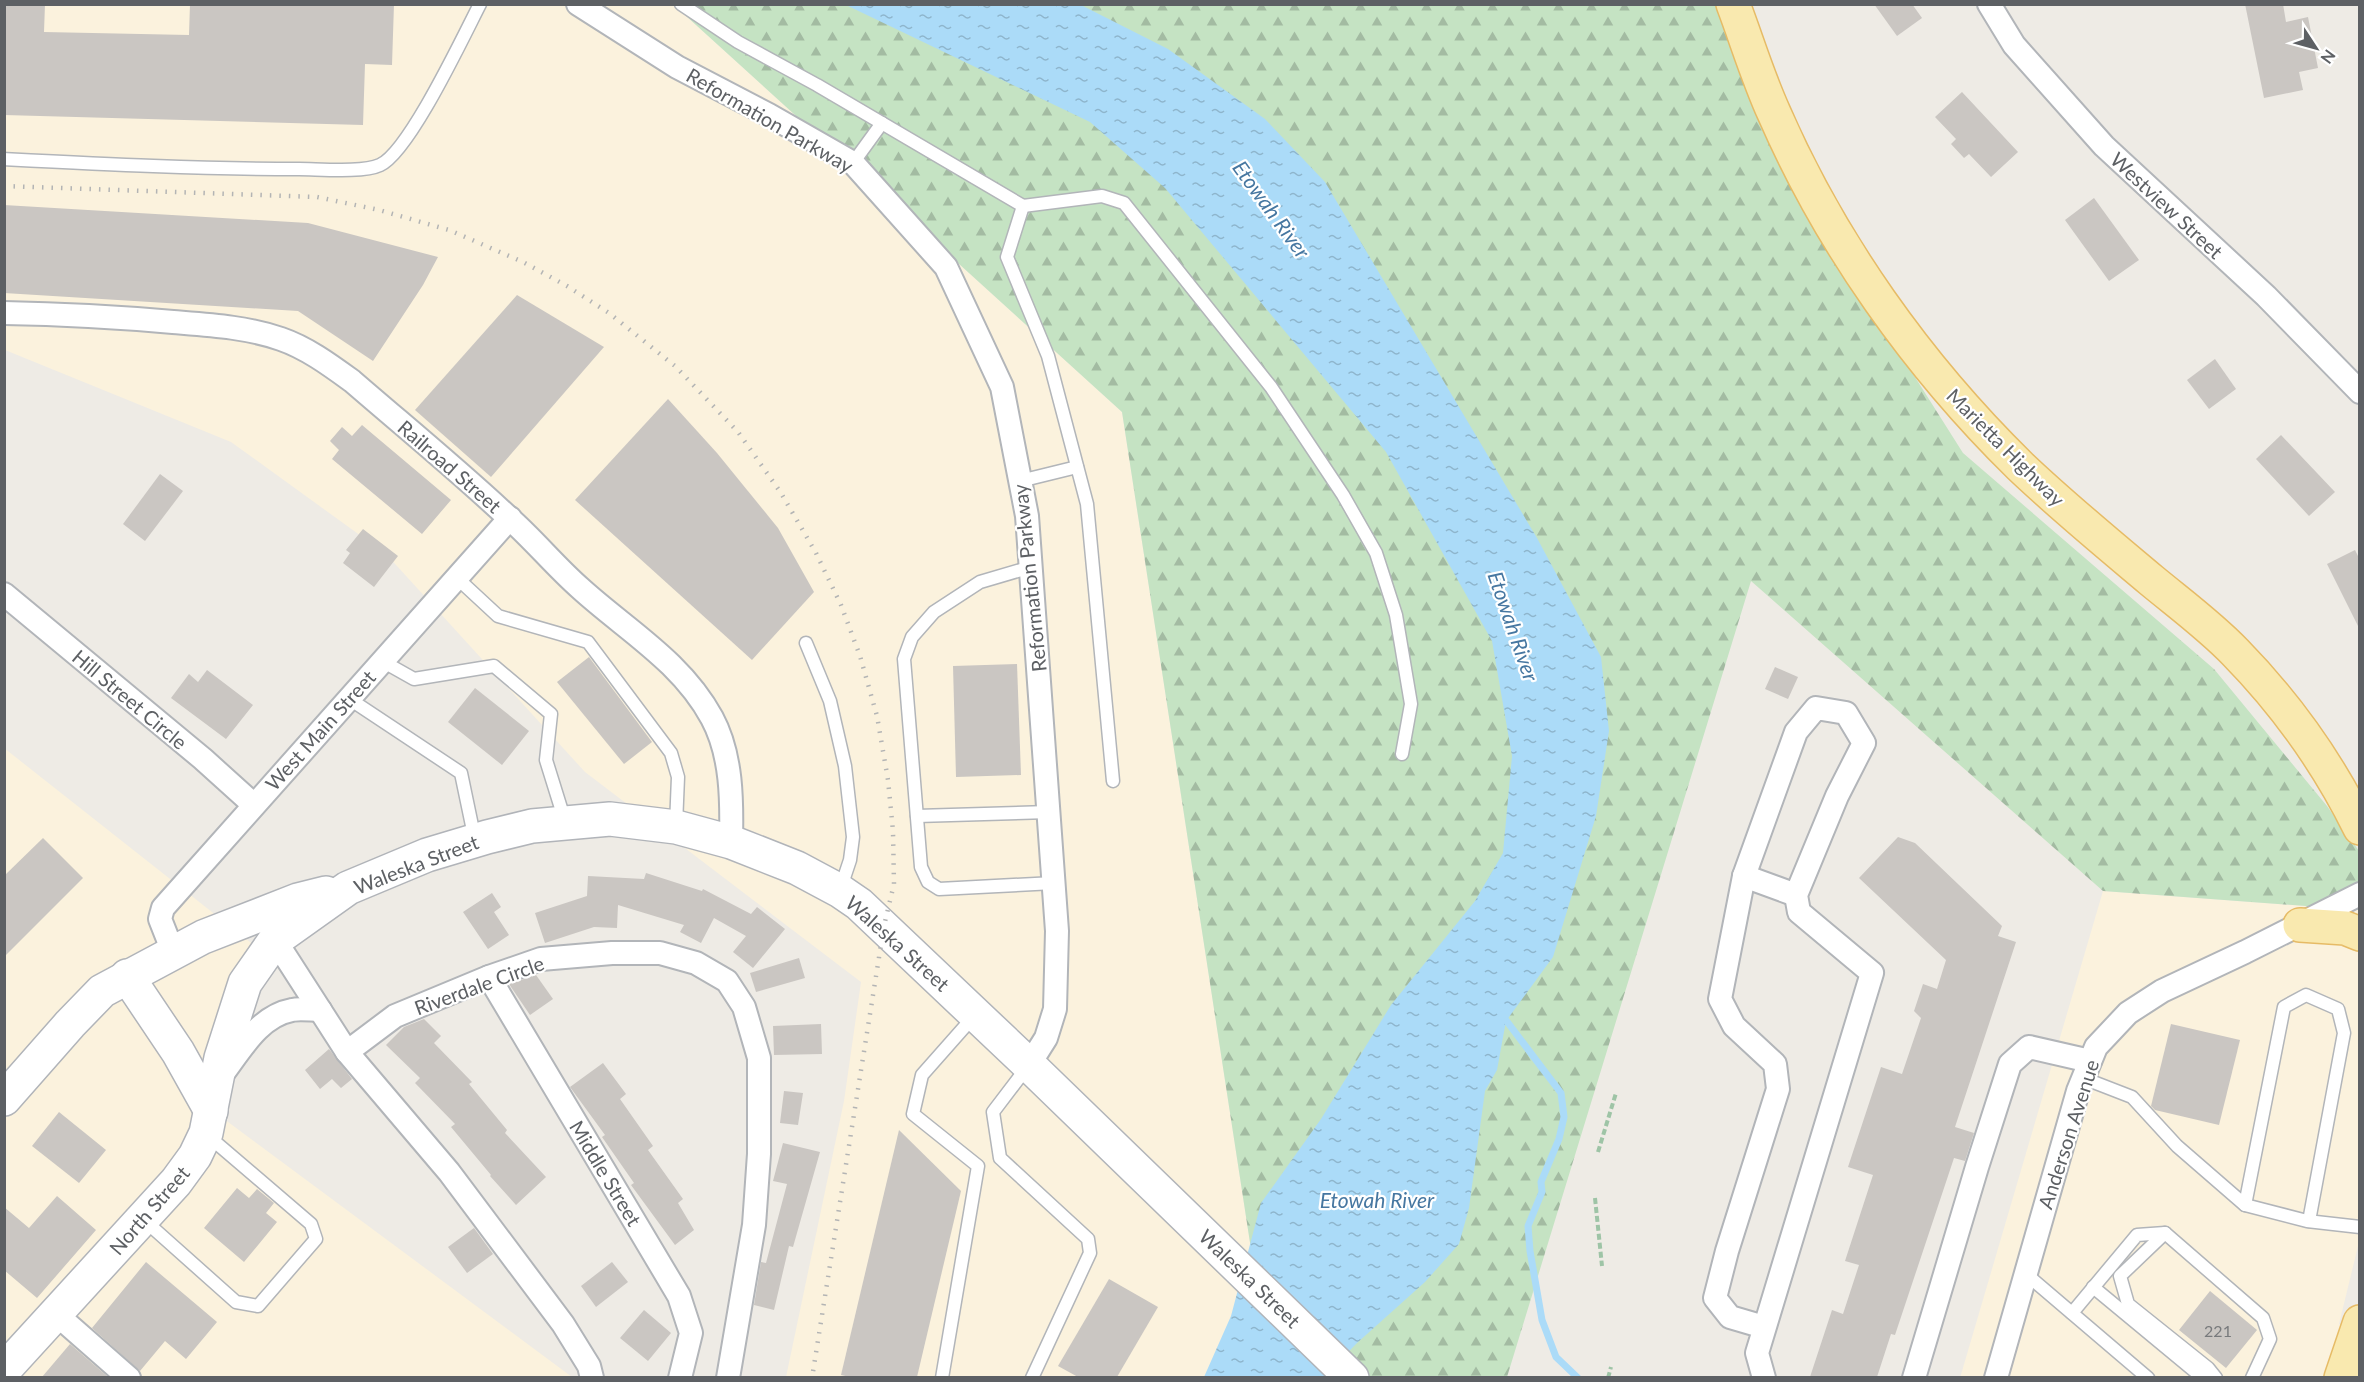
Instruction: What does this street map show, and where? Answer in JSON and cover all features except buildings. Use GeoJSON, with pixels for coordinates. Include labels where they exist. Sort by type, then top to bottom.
{"type":"FeatureCollection","features":[{"type":"Feature","properties":{"kind":"main road","name":"Marietta Highway"},"geometry":{"type":"LineString","coordinates":[[1733,4],[1773,112],[1818,203],[1876,295],[1918,351],[1961,404],[2021,467],[2234,651],[2301,729],[2356,816]]}},
{"type":"Feature","properties":{"kind":"main road","name":"Waleska Street"},"geometry":{"type":"LineString","coordinates":[[246,983],[275,940],[348,888],[427,855],[475,841],[532,826],[610,819],[676,827],[730,842],[797,868],[859,904],[1352,1377]]}},
{"type":"Feature","properties":{"kind":"main road"},"geometry":{"type":"LineString","coordinates":[[4,1099],[70,1024],[102,992],[127,976],[203,937],[298,900],[348,888]]}},
{"type":"Feature","properties":{"kind":"main road"},"geometry":{"type":"LineString","coordinates":[[2300,925],[2345,928],[2360,934]]}},
{"type":"Feature","properties":{"kind":"main road"},"geometry":{"type":"LineString","coordinates":[[127,976],[178,1052],[210,1110]]}},
{"type":"Feature","properties":{"kind":"main road","name":"North Street"},"geometry":{"type":"LineString","coordinates":[[8,1360],[56,1314],[144,1219],[195,1156],[210,1110],[227,1038],[246,983]]}},
{"type":"Feature","properties":{"kind":"main road"},"geometry":{"type":"LineString","coordinates":[[2340,1377],[2360,1322]]}},
{"type":"Feature","properties":{"kind":"street","name":"Reformation Parkway"},"geometry":{"type":"LineString","coordinates":[[578,4],[677,67],[769,115],[853,163],[946,267],[1002,387],[1027,516],[1057,931],[1055,1009],[1046,1038],[1029,1065]]}},
{"type":"Feature","properties":{"kind":"street","name":"Westview Street"},"geometry":{"type":"LineString","coordinates":[[1989,4],[2014,45],[2104,146],[2266,296],[2360,392]]}},
{"type":"Feature","properties":{"kind":"street","name":"Railroad Street"},"geometry":{"type":"LineString","coordinates":[[4,313],[100,315],[232,327],[283,340],[309,352],[352,381],[510,518],[579,588],[671,664],[698,695],[721,738],[727,761],[731,806],[730,842]]}},
{"type":"Feature","properties":{"kind":"street","name":"West Main Street"},"geometry":{"type":"LineString","coordinates":[[173,952],[160,919],[163,908],[510,518]]}},
{"type":"Feature","properties":{"kind":"street","name":"Hill Street Circle"},"geometry":{"type":"LineString","coordinates":[[4,594],[203,759],[254,805]]}},
{"type":"Feature","properties":{"kind":"street"},"geometry":{"type":"LineString","coordinates":[[1764,1327],[1730,1317],[1715,1298],[1727,1251],[1778,1089],[1775,1064],[1734,1026],[1720,999],[1744,876],[1796,732],[1816,708],[1846,713],[1864,743],[1836,796],[1796,895],[1799,912],[1872,973],[1757,1353],[1764,1377]]}},
{"type":"Feature","properties":{"kind":"street"},"geometry":{"type":"LineString","coordinates":[[1744,876],[1796,895]]}},
{"type":"Feature","properties":{"kind":"street","name":"Anderson Avenue"},"geometry":{"type":"LineString","coordinates":[[1996,1377],[2086,1070],[2096,1047],[2128,1013],[2162,991],[2360,894]]}},
{"type":"Feature","properties":{"kind":"street"},"geometry":{"type":"LineString","coordinates":[[275,940],[347,1052],[448,1172],[563,1324],[589,1366],[592,1377]]}},
{"type":"Feature","properties":{"kind":"street","name":"Riverdale Circle"},"geometry":{"type":"LineString","coordinates":[[347,1052],[395,1016],[489,977],[541,959],[612,953],[660,953],[696,963],[727,981],[744,1007],[759,1058],[759,1154],[753,1225],[728,1377]]}},
{"type":"Feature","properties":{"kind":"street","name":"Middle Street"},"geometry":{"type":"LineString","coordinates":[[489,977],[680,1296],[691,1333],[680,1377]]}},
{"type":"Feature","properties":{"kind":"street"},"geometry":{"type":"LineString","coordinates":[[210,1110],[250,1037],[267,1020],[291,1010],[320,1010]]}},
{"type":"Feature","properties":{"kind":"street"},"geometry":{"type":"LineString","coordinates":[[1914,1377],[2010,1064],[2029,1047],[2086,1070]]}},
{"type":"Feature","properties":{"kind":"street"},"geometry":{"type":"LineString","coordinates":[[56,1314],[129,1377]]}},
{"type":"Feature","properties":{"kind":"lane"},"geometry":{"type":"LineString","coordinates":[[4,159],[260,169],[353,170],[380,165],[397,151],[411,131],[480,4]]}},
{"type":"Feature","properties":{"kind":"lane"},"geometry":{"type":"LineString","coordinates":[[681,4],[738,42],[1023,206],[1102,196],[1124,203],[1271,387],[1342,495],[1376,554],[1396,615],[1411,704],[1402,754]]}},
{"type":"Feature","properties":{"kind":"lane"},"geometry":{"type":"LineString","coordinates":[[853,163],[882,123]]}},
{"type":"Feature","properties":{"kind":"lane"},"geometry":{"type":"LineString","coordinates":[[1023,206],[1007,257],[1048,356],[1087,504],[1113,781]]}},
{"type":"Feature","properties":{"kind":"lane"},"geometry":{"type":"LineString","coordinates":[[1020,481],[1077,467]]}},
{"type":"Feature","properties":{"kind":"lane"},"geometry":{"type":"LineString","coordinates":[[1030,567],[980,582],[934,612],[912,637],[904,659],[921,867],[928,882],[939,890],[1054,883]]}},
{"type":"Feature","properties":{"kind":"lane"},"geometry":{"type":"LineString","coordinates":[[457,578],[498,616],[588,642],[670,753],[678,777],[676,827]]}},
{"type":"Feature","properties":{"kind":"lane"},"geometry":{"type":"LineString","coordinates":[[806,643],[830,701],[845,766],[853,837],[850,860],[840,891]]}},
{"type":"Feature","properties":{"kind":"lane"},"geometry":{"type":"LineString","coordinates":[[382,661],[414,679],[494,666],[551,714],[546,760],[565,822]]}},
{"type":"Feature","properties":{"kind":"lane"},"geometry":{"type":"LineString","coordinates":[[348,698],[461,773],[475,841]]}},
{"type":"Feature","properties":{"kind":"lane"},"geometry":{"type":"LineString","coordinates":[[917,816],[1049,812]]}},
{"type":"Feature","properties":{"kind":"lane"},"geometry":{"type":"LineString","coordinates":[[2245,1205],[2284,1007],[2306,995],[2338,1009],[2344,1033],[2309,1221]]}},
{"type":"Feature","properties":{"kind":"lane"},"geometry":{"type":"LineString","coordinates":[[976,1014],[922,1075],[912,1114],[978,1166]]}},
{"type":"Feature","properties":{"kind":"lane"},"geometry":{"type":"LineString","coordinates":[[1029,1065],[993,1112],[1000,1158],[1088,1239],[1090,1253],[1032,1377]]}},
{"type":"Feature","properties":{"kind":"lane"},"geometry":{"type":"LineString","coordinates":[[2086,1070],[2132,1097],[2177,1146],[2245,1205],[2309,1221],[2360,1227]]}},
{"type":"Feature","properties":{"kind":"lane"},"geometry":{"type":"LineString","coordinates":[[144,1219],[236,1302],[258,1306],[316,1239],[311,1224],[210,1110]]}},
{"type":"Feature","properties":{"kind":"lane"},"geometry":{"type":"LineString","coordinates":[[978,1166],[1000,1158]]}},
{"type":"Feature","properties":{"kind":"lane"},"geometry":{"type":"LineString","coordinates":[[942,1377],[978,1166]]}},
{"type":"Feature","properties":{"kind":"lane"},"geometry":{"type":"LineString","coordinates":[[2072,1313],[2137,1235],[2164,1233],[2264,1318],[2270,1339],[2252,1377]]}},
{"type":"Feature","properties":{"kind":"lane"},"geometry":{"type":"LineString","coordinates":[[2164,1233],[2120,1276],[2128,1304],[2208,1368],[2216,1377]]}},
{"type":"Feature","properties":{"kind":"lane"},"geometry":{"type":"LineString","coordinates":[[2026,1274],[2140,1375]]}},
{"type":"Feature","properties":{"kind":"lane"},"geometry":{"type":"LineString","coordinates":[[2094,1287],[2203,1377]]}},
{"type":"Feature","properties":{"kind":"path"},"geometry":{"type":"LineString","coordinates":[[1598,1152],[1616,1093]]}},
{"type":"Feature","properties":{"kind":"path"},"geometry":{"type":"LineString","coordinates":[[1595,1198],[1602,1266]]}},
{"type":"Feature","properties":{"kind":"path"},"geometry":{"type":"LineString","coordinates":[[1608,1377],[1611,1367]]}},
{"type":"Feature","properties":{"kind":"shaded area"},"geometry":{"type":"Polygon","coordinates":[[[4,5],[674,5],[1122,412],[1257,1288],[1214,1377],[786,1377],[844,1101],[861,982],[585,772],[386,554],[231,442],[5,350],[4,5]]]}},
{"type":"Feature","properties":{"kind":"shaded area"},"geometry":{"type":"Polygon","coordinates":[[[4,748],[259,949],[216,1113],[572,1377],[5,1377],[4,748]]]}},
{"type":"Feature","properties":{"kind":"shaded area"},"geometry":{"type":"Polygon","coordinates":[[[2103,891],[2359,910],[2359,1242],[2339,1324],[2359,1335],[2359,1377],[1960,1378],[2103,891]]]}},
{"type":"Feature","properties":{"kind":"green space"},"geometry":{"type":"Polygon","coordinates":[[[674,5],[1729,5],[1839,257],[1963,453],[2214,669],[2327,806],[2359,851],[2359,910],[2103,891],[1751,581],[1507,1377],[1349,1377],[1257,1288],[1122,412],[674,5]]]}},
{"type":"Feature","properties":{"kind":"water","name":"Etowah River"},"geometry":{"type":"Polygon","coordinates":[[[846,5],[1081,5],[1168,49],[1265,119],[1325,182],[1537,538],[1601,657],[1609,731],[1596,816],[1553,957],[1506,1021],[1497,1070],[1485,1091],[1469,1208],[1459,1244],[1425,1282],[1357,1343],[1324,1377],[1204,1377],[1231,1316],[1261,1203],[1321,1119],[1391,1005],[1475,901],[1503,853],[1512,756],[1492,641],[1386,452],[1165,188],[1090,122],[846,5]]]}},
{"type":"Feature","properties":{"kind":"waterway"},"geometry":{"type":"LineString","coordinates":[[1502,1015],[1561,1093],[1564,1117],[1559,1139],[1541,1182],[1542,1192],[1528,1226],[1542,1320],[1556,1357],[1578,1378]]}},
{"type":"Feature","properties":{"kind":"railway"},"geometry":{"type":"LineString","coordinates":[[4,186],[317,197],[379,210],[449,230],[523,262],[567,286],[609,313],[675,366],[738,432],[781,493],[816,553],[841,605],[860,656],[877,716],[888,780],[893,831],[894,884],[884,926],[812,1378]]}}]}
